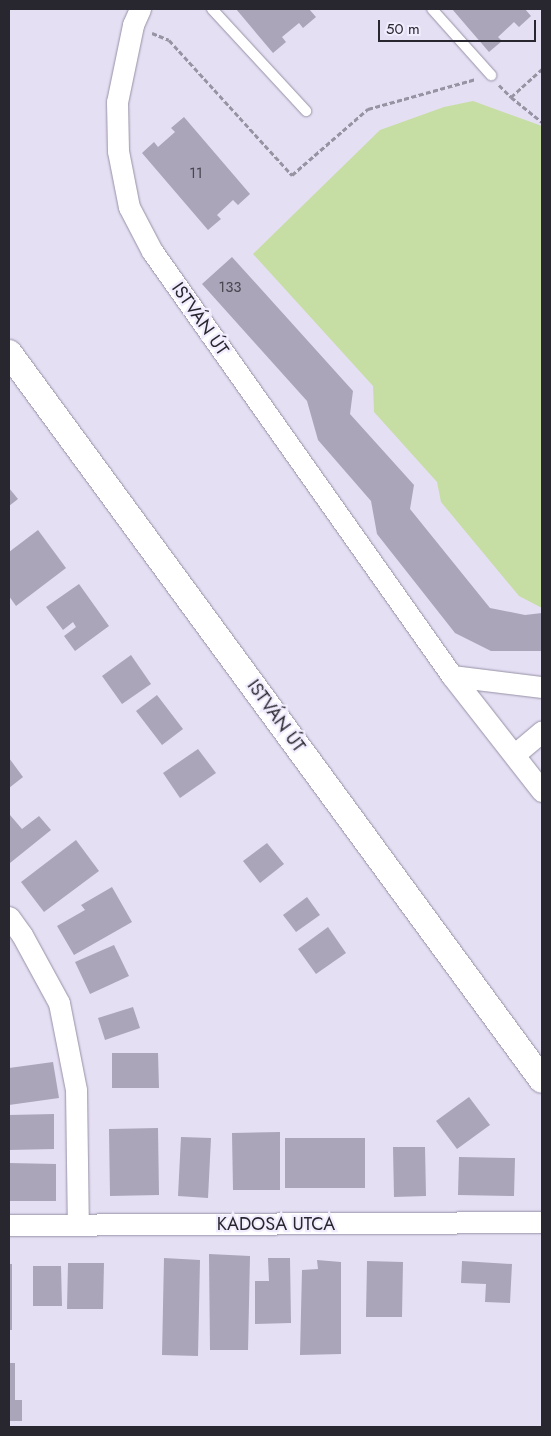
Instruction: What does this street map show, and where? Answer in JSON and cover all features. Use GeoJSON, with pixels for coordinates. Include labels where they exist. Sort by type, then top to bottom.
{"type":"FeatureCollection","features":[{"type":"Feature","properties":{"kind":"street","name":"ISTVÁN ÚT"},"geometry":{"type":"LineString","coordinates":[[136,17],[117,102],[118,151],[129,207],[152,251],[452,676],[515,754],[542,791]]}},
{"type":"Feature","properties":{"kind":"street","name":"ISTVÁN ÚT"},"geometry":{"type":"LineString","coordinates":[[9,353],[542,1080]]}},
{"type":"Feature","properties":{"kind":"street"},"geometry":{"type":"LineString","coordinates":[[452,676],[542,687]]}},
{"type":"Feature","properties":{"kind":"street"},"geometry":{"type":"LineString","coordinates":[[515,754],[542,731]]}},
{"type":"Feature","properties":{"kind":"street"},"geometry":{"type":"LineString","coordinates":[[9,917],[15,934],[59,1003],[74,1081],[78,1225]]}},
{"type":"Feature","properties":{"kind":"street","name":"KADOSA UTCA"},"geometry":{"type":"LineString","coordinates":[[9,1225],[542,1222]]}},
{"type":"Feature","properties":{"kind":"lane"},"geometry":{"type":"LineString","coordinates":[[212,9],[306,111]]}},
{"type":"Feature","properties":{"kind":"lane"},"geometry":{"type":"LineString","coordinates":[[432,9],[490,75]]}},
{"type":"Feature","properties":{"kind":"path"},"geometry":{"type":"LineString","coordinates":[[136,17],[168,40],[292,175],[368,109],[490,75],[511,97],[542,122]]}},
{"type":"Feature","properties":{"kind":"path"},"geometry":{"type":"LineString","coordinates":[[511,97],[542,69]]}},
{"type":"Feature","properties":{"kind":"green space"},"geometry":{"type":"Polygon","coordinates":[[[473,101],[542,126],[542,608],[519,596],[441,502],[437,482],[374,412],[373,386],[253,254],[380,130],[444,107],[473,101]]]}},
{"type":"Feature","properties":{"kind":"building"},"geometry":{"type":"Polygon","coordinates":[[[236,9],[309,9],[316,17],[303,28],[299,23],[282,37],[286,42],[273,53],[236,9]]]}},
{"type":"Feature","properties":{"kind":"building"},"geometry":{"type":"Polygon","coordinates":[[[452,9],[525,9],[531,16],[519,27],[514,22],[498,37],[502,41],[489,52],[452,9]]]}},
{"type":"Feature","properties":{"kind":"building"},"geometry":{"type":"Polygon","coordinates":[[[184,117],[250,194],[238,205],[233,200],[217,215],[221,219],[208,230],[142,153],[154,142],[158,147],[175,132],[171,128],[184,117]]]}},
{"type":"Feature","properties":{"kind":"building"},"geometry":{"type":"Polygon","coordinates":[[[232,257],[353,391],[350,414],[414,485],[410,509],[490,608],[525,615],[542,613],[542,651],[491,651],[455,633],[377,534],[371,501],[318,440],[307,401],[202,284],[232,257]]]}},
{"type":"Feature","properties":{"kind":"building"},"geometry":{"type":"Polygon","coordinates":[[[9,488],[18,499],[9,506],[9,488]]]}},
{"type":"Feature","properties":{"kind":"building"},"geometry":{"type":"Polygon","coordinates":[[[38,530],[66,568],[16,606],[9,596],[9,552],[38,530]]]}},
{"type":"Feature","properties":{"kind":"building"},"geometry":{"type":"Polygon","coordinates":[[[79,584],[109,626],[75,651],[64,636],[76,627],[73,622],[63,630],[46,607],[79,584]]]}},
{"type":"Feature","properties":{"kind":"building"},"geometry":{"type":"Polygon","coordinates":[[[131,655],[151,684],[122,704],[102,676],[131,655]]]}},
{"type":"Feature","properties":{"kind":"building"},"geometry":{"type":"Polygon","coordinates":[[[157,695],[183,729],[162,745],[136,711],[157,695]]]}},
{"type":"Feature","properties":{"kind":"building"},"geometry":{"type":"Polygon","coordinates":[[[198,749],[216,773],[180,798],[163,773],[198,749]]]}},
{"type":"Feature","properties":{"kind":"building"},"geometry":{"type":"Polygon","coordinates":[[[9,758],[23,777],[9,788],[9,758]]]}},
{"type":"Feature","properties":{"kind":"building"},"geometry":{"type":"Polygon","coordinates":[[[10,815],[22,829],[39,816],[51,830],[10,863],[10,815]]]}},
{"type":"Feature","properties":{"kind":"building"},"geometry":{"type":"Polygon","coordinates":[[[76,840],[99,871],[44,912],[21,882],[76,840]]]}},
{"type":"Feature","properties":{"kind":"building"},"geometry":{"type":"Polygon","coordinates":[[[267,843],[284,864],[260,883],[243,861],[267,843]]]}},
{"type":"Feature","properties":{"kind":"building"},"geometry":{"type":"Polygon","coordinates":[[[112,887],[132,922],[74,955],[57,926],[85,910],[81,905],[112,887]]]}},
{"type":"Feature","properties":{"kind":"building"},"geometry":{"type":"Polygon","coordinates":[[[307,897],[320,915],[296,932],[283,915],[307,897]]]}},
{"type":"Feature","properties":{"kind":"building"},"geometry":{"type":"Polygon","coordinates":[[[328,927],[346,953],[316,974],[298,949],[328,927]]]}},
{"type":"Feature","properties":{"kind":"building"},"geometry":{"type":"Polygon","coordinates":[[[114,945],[129,976],[90,994],[75,962],[114,945]]]}},
{"type":"Feature","properties":{"kind":"building"},"geometry":{"type":"Polygon","coordinates":[[[133,1007],[140,1028],[105,1040],[98,1018],[133,1007]]]}},
{"type":"Feature","properties":{"kind":"building"},"geometry":{"type":"Polygon","coordinates":[[[112,1053],[158,1053],[159,1088],[112,1088],[112,1053]]]}},
{"type":"Feature","properties":{"kind":"building"},"geometry":{"type":"Polygon","coordinates":[[[53,1062],[59,1098],[9,1105],[9,1068],[53,1062]]]}},
{"type":"Feature","properties":{"kind":"building"},"geometry":{"type":"Polygon","coordinates":[[[469,1097],[490,1125],[457,1149],[436,1121],[469,1097]]]}},
{"type":"Feature","properties":{"kind":"building"},"geometry":{"type":"Polygon","coordinates":[[[54,1114],[54,1149],[9,1150],[9,1115],[54,1114]]]}},
{"type":"Feature","properties":{"kind":"building"},"geometry":{"type":"Polygon","coordinates":[[[158,1128],[159,1195],[110,1196],[109,1129],[158,1128]]]}},
{"type":"Feature","properties":{"kind":"building"},"geometry":{"type":"Polygon","coordinates":[[[280,1132],[280,1190],[233,1190],[232,1133],[280,1132]]]}},
{"type":"Feature","properties":{"kind":"building"},"geometry":{"type":"Polygon","coordinates":[[[181,1137],[211,1138],[208,1198],[178,1196],[181,1137]]]}},
{"type":"Feature","properties":{"kind":"building"},"geometry":{"type":"Polygon","coordinates":[[[285,1138],[365,1138],[365,1188],[285,1188],[285,1138]]]}},
{"type":"Feature","properties":{"kind":"building"},"geometry":{"type":"Polygon","coordinates":[[[393,1147],[425,1147],[426,1196],[394,1197],[393,1147]]]}},
{"type":"Feature","properties":{"kind":"building"},"geometry":{"type":"Polygon","coordinates":[[[459,1157],[515,1158],[514,1196],[458,1195],[459,1157]]]}},
{"type":"Feature","properties":{"kind":"building"},"geometry":{"type":"Polygon","coordinates":[[[9,1163],[56,1164],[56,1201],[9,1201],[9,1163]]]}},
{"type":"Feature","properties":{"kind":"building"},"geometry":{"type":"Polygon","coordinates":[[[209,1254],[250,1256],[248,1350],[210,1350],[209,1254]]]}},
{"type":"Feature","properties":{"kind":"building"},"geometry":{"type":"Polygon","coordinates":[[[164,1258],[200,1260],[198,1356],[162,1355],[164,1258]]]}},
{"type":"Feature","properties":{"kind":"building"},"geometry":{"type":"Polygon","coordinates":[[[268,1258],[290,1258],[291,1323],[255,1324],[255,1281],[269,1281],[268,1258]]]}},
{"type":"Feature","properties":{"kind":"building"},"geometry":{"type":"Polygon","coordinates":[[[317,1260],[341,1262],[341,1354],[300,1355],[302,1270],[318,1269],[317,1260]]]}},
{"type":"Feature","properties":{"kind":"building"},"geometry":{"type":"Polygon","coordinates":[[[367,1261],[403,1262],[402,1317],[366,1317],[367,1261]]]}},
{"type":"Feature","properties":{"kind":"building"},"geometry":{"type":"Polygon","coordinates":[[[462,1261],[512,1264],[510,1303],[485,1302],[486,1284],[461,1283],[462,1261]]]}},
{"type":"Feature","properties":{"kind":"building"},"geometry":{"type":"Polygon","coordinates":[[[68,1263],[104,1263],[103,1309],[67,1309],[68,1263]]]}},
{"type":"Feature","properties":{"kind":"building"},"geometry":{"type":"Polygon","coordinates":[[[9,1264],[12,1264],[12,1330],[9,1330],[9,1264]]]}},
{"type":"Feature","properties":{"kind":"building"},"geometry":{"type":"Polygon","coordinates":[[[33,1266],[61,1266],[62,1306],[33,1306],[33,1266]]]}},
{"type":"Feature","properties":{"kind":"building"},"geometry":{"type":"Polygon","coordinates":[[[9,1363],[15,1363],[15,1400],[22,1400],[22,1421],[9,1421],[9,1363]]]}}]}
